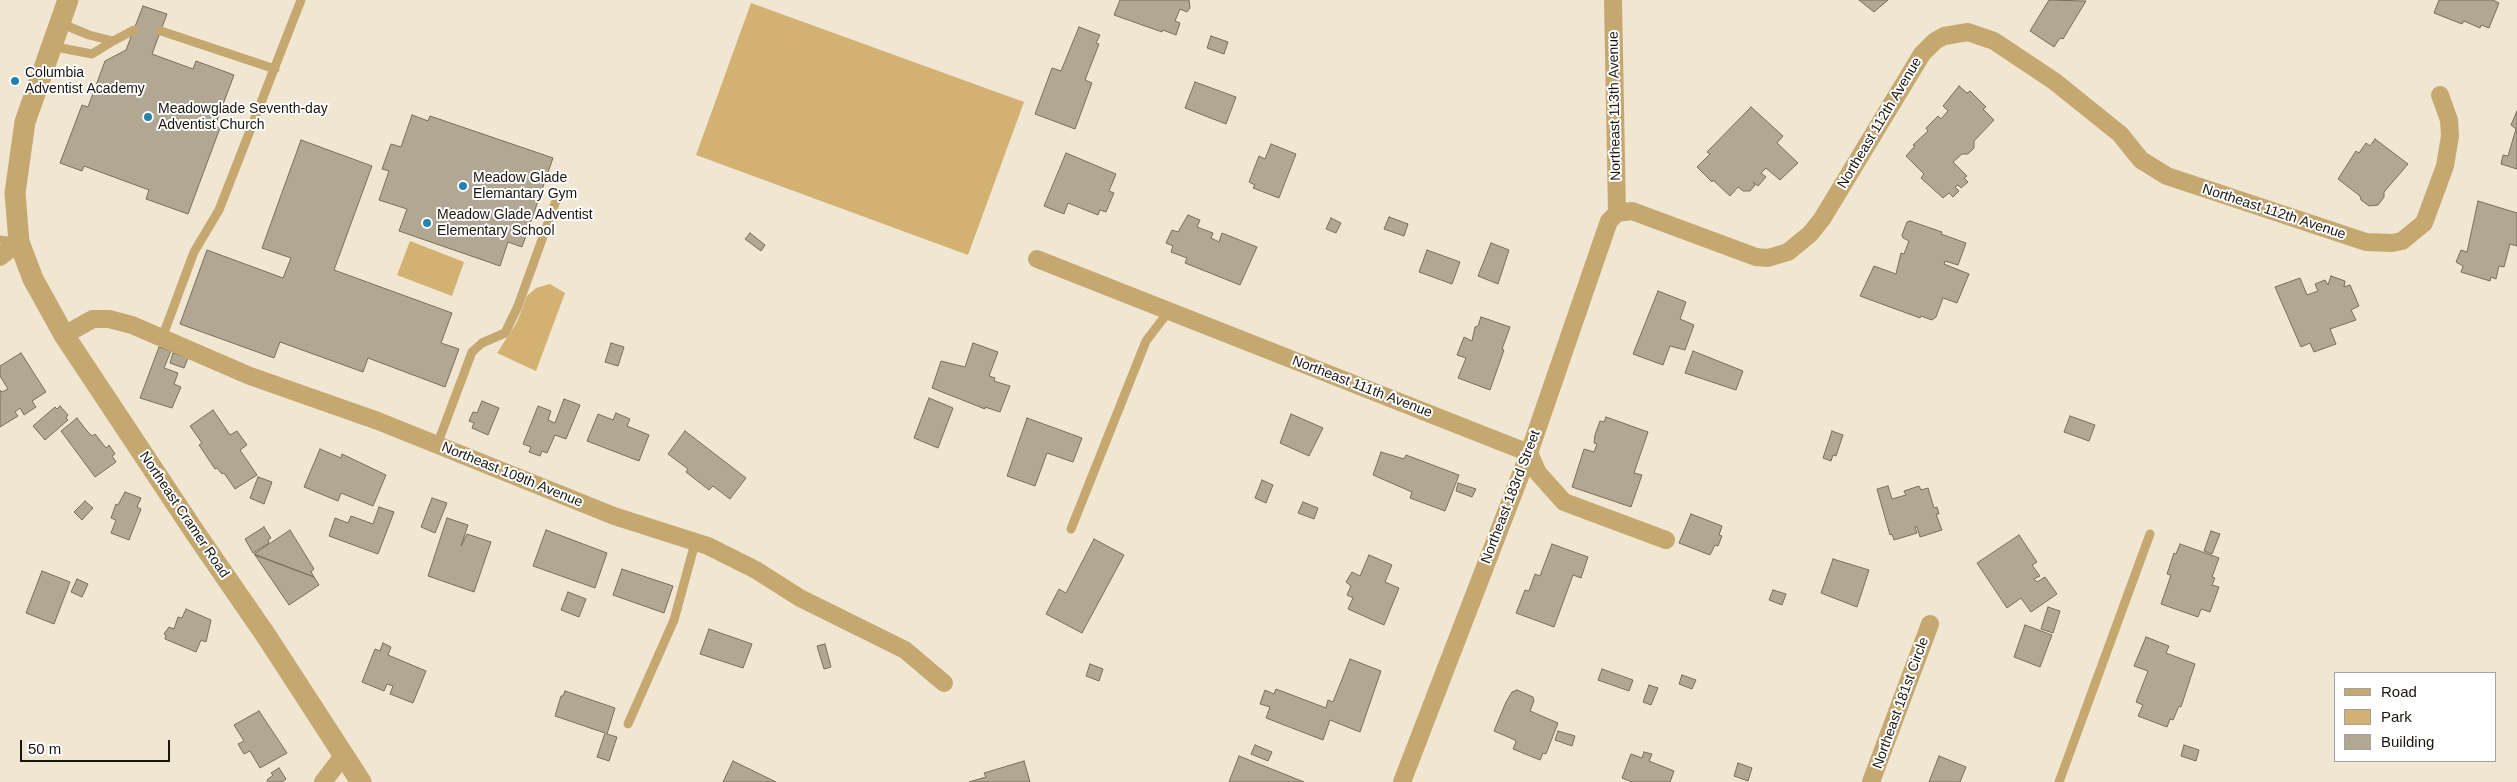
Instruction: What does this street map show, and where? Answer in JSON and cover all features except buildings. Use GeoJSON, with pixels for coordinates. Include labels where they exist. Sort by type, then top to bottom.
{"type":"FeatureCollection","features":[{"type":"Feature","properties":{"kind":"street","name":"Northeast Cramer Road"},"geometry":{"type":"LineString","coordinates":[[68,0],[25,122],[20,146],[10,241],[64,335],[196,534],[268,637],[361,782]]}},
{"type":"Feature","properties":{"kind":"street","name":"Northeast 113th Avenue"},"geometry":{"type":"LineString","coordinates":[[1613,0],[1617,213]]}},
{"type":"Feature","properties":{"kind":"street","name":"Northeast 112th Avenue"},"geometry":{"type":"LineString","coordinates":[[1617,213],[1632,211],[1756,257],[1774,257],[1788,252],[1810,234],[1822,219],[1922,54],[1935,41],[1944,36],[1968,32],[1994,40],[2054,82],[2120,134],[2141,160],[2167,176],[2366,242],[2392,243],[2402,241],[2424,223],[2445,166],[2449,151],[2450,128],[2440,95]]}},
{"type":"Feature","properties":{"kind":"street","name":"Northeast 183rd Street"},"geometry":{"type":"LineString","coordinates":[[1402,782],[1529,453],[1609,221],[1617,213]]}},
{"type":"Feature","properties":{"kind":"street"},"geometry":{"type":"LineString","coordinates":[[0,257],[10,241]]}},
{"type":"Feature","properties":{"kind":"street","name":"Northeast 111th Avenue"},"geometry":{"type":"LineString","coordinates":[[1037,260],[1529,453]]}},
{"type":"Feature","properties":{"kind":"street","name":"Northeast 109th Avenue"},"geometry":{"type":"LineString","coordinates":[[64,335],[93,319],[109,319],[132,325],[250,376],[378,421],[614,516],[696,542],[756,570],[800,598],[905,650],[944,683]]}},
{"type":"Feature","properties":{"kind":"street"},"geometry":{"type":"LineString","coordinates":[[1529,453],[1538,473],[1564,502],[1666,540]]}},
{"type":"Feature","properties":{"kind":"street","name":"Northeast 181st Circle"},"geometry":{"type":"LineString","coordinates":[[1872,782],[1930,624]]}},
{"type":"Feature","properties":{"kind":"street"},"geometry":{"type":"LineString","coordinates":[[323,782],[343,756]]}},
{"type":"Feature","properties":{"kind":"lane"},"geometry":{"type":"LineString","coordinates":[[162,338],[194,252],[219,210],[301,0]]}},
{"type":"Feature","properties":{"kind":"lane"},"geometry":{"type":"LineString","coordinates":[[60,23],[89,35],[112,41]]}},
{"type":"Feature","properties":{"kind":"lane"},"geometry":{"type":"LineString","coordinates":[[51,46],[92,54],[134,30]]}},
{"type":"Feature","properties":{"kind":"lane"},"geometry":{"type":"LineString","coordinates":[[161,31],[275,68]]}},
{"type":"Feature","properties":{"kind":"lane"},"geometry":{"type":"LineString","coordinates":[[437,445],[472,352],[482,343],[505,333],[518,306],[558,198]]}},
{"type":"Feature","properties":{"kind":"lane"},"geometry":{"type":"LineString","coordinates":[[1072,529],[1146,341],[1169,312]]}},
{"type":"Feature","properties":{"kind":"lane"},"geometry":{"type":"LineString","coordinates":[[2059,782],[2150,534]]}},
{"type":"Feature","properties":{"kind":"lane"},"geometry":{"type":"LineString","coordinates":[[628,724],[674,620],[696,542]]}},
{"type":"Feature","properties":{"kind":"green space"},"geometry":{"type":"Polygon","coordinates":[[[751,3],[1024,102],[968,255],[696,155],[751,3]]]}},
{"type":"Feature","properties":{"kind":"green space"},"geometry":{"type":"Polygon","coordinates":[[[410,241],[464,262],[452,296],[397,275],[410,241]]]}},
{"type":"Feature","properties":{"kind":"green space"},"geometry":{"type":"Polygon","coordinates":[[[550,284],[565,293],[536,371],[497,353],[517,322],[527,296],[536,288],[550,284]]]}},
{"type":"Feature","properties":{"kind":"place","name":"Columbia Adventist Academy"},"geometry":{"type":"Point","coordinates":[15,81]}},
{"type":"Feature","properties":{"kind":"place","name":"Meadowglade Seventh-day Adventist Church"},"geometry":{"type":"Point","coordinates":[148,117]}},
{"type":"Feature","properties":{"kind":"place","name":"Meadow Glade Elemantary Gym"},"geometry":{"type":"Point","coordinates":[463,186]}},
{"type":"Feature","properties":{"kind":"place","name":"Meadow Glade Adventist Elementary School"},"geometry":{"type":"Point","coordinates":[427,223]}}]}
